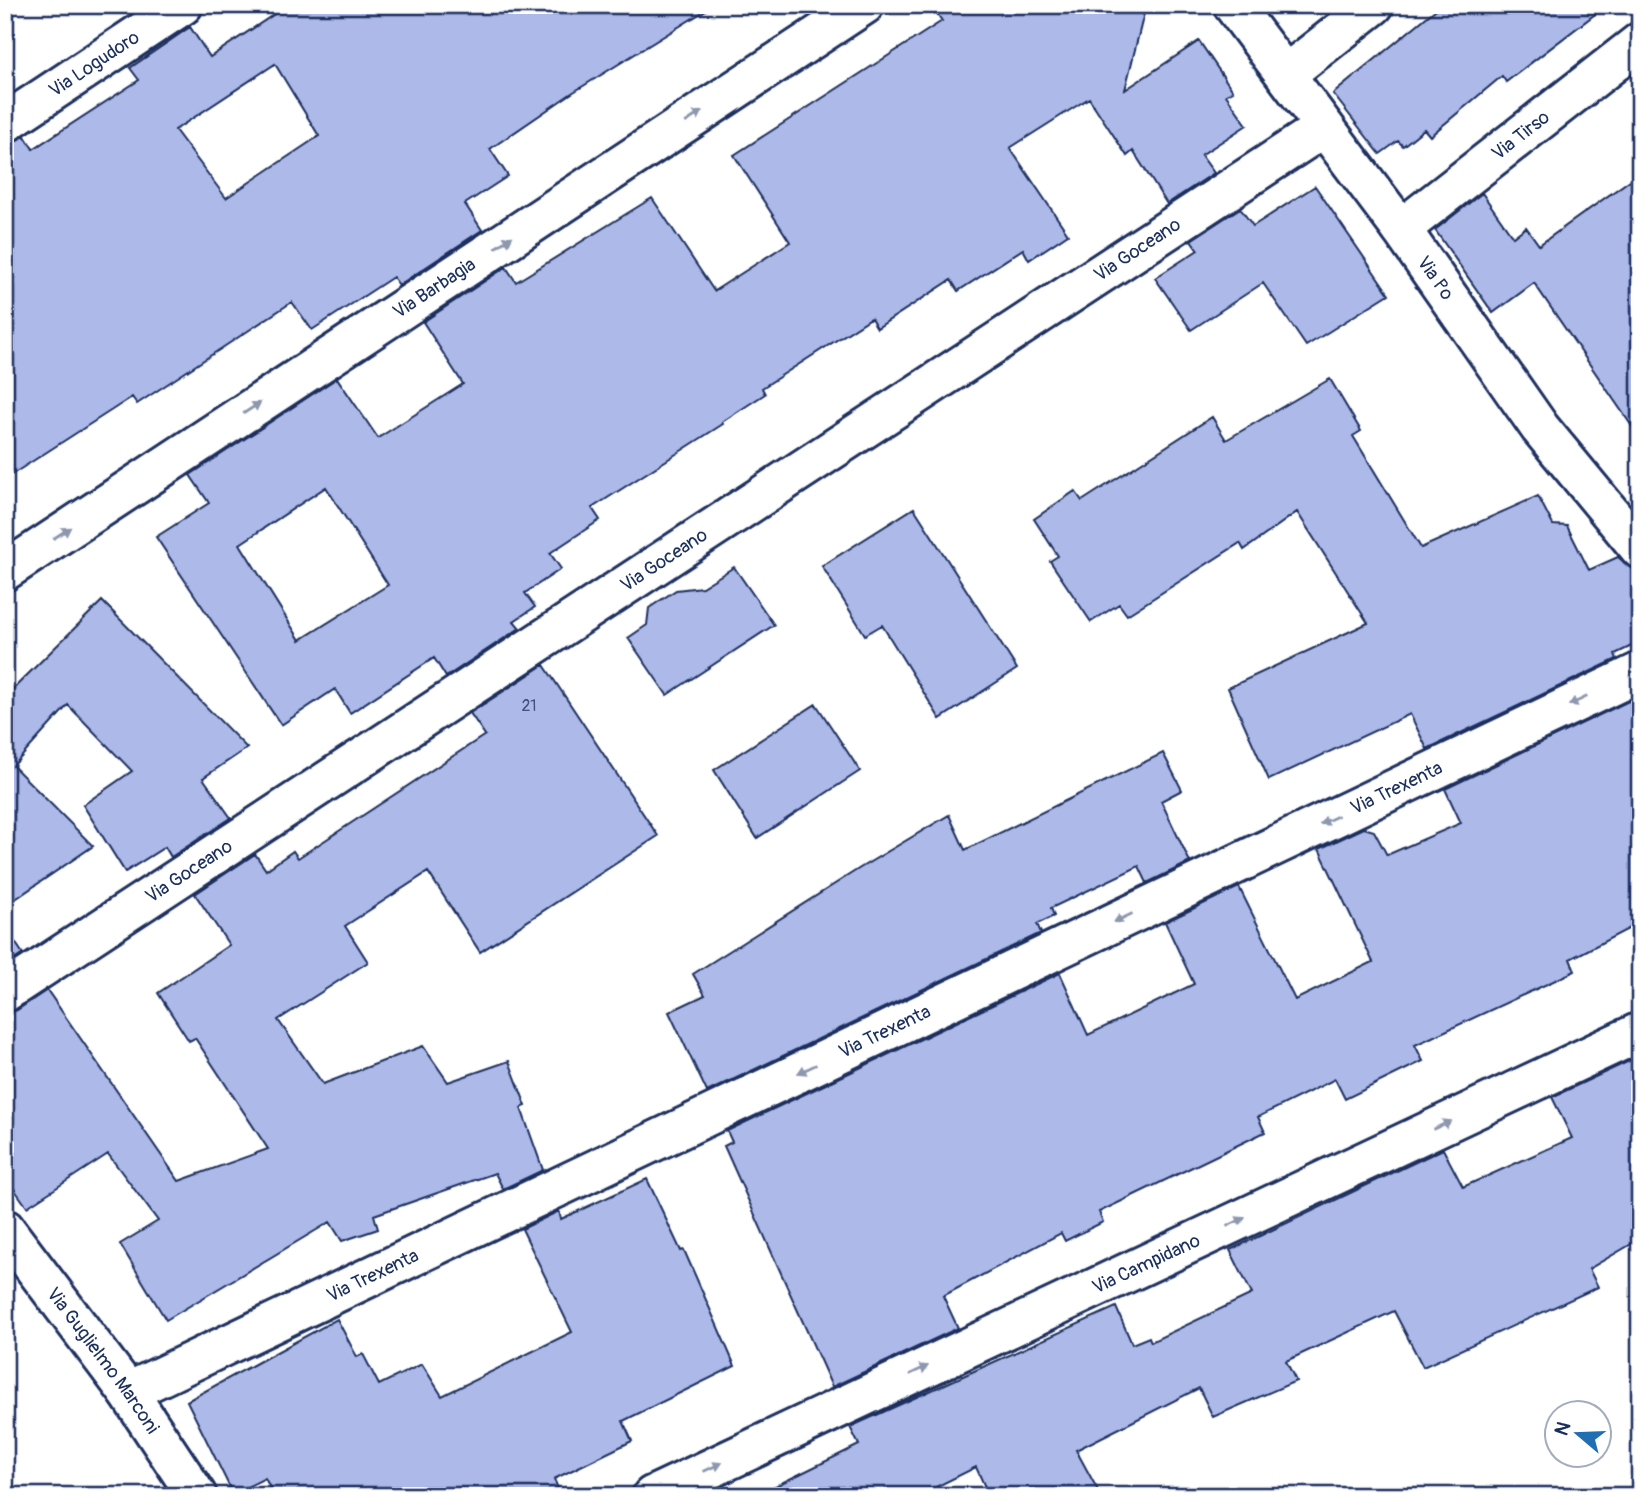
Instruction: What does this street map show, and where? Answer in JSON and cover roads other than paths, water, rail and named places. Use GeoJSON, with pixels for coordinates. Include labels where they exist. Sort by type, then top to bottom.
{"type":"FeatureCollection","features":[{"type":"Feature","properties":{"kind":"street","name":"Via Logudoro"},"geometry":{"type":"LineString","coordinates":[[5,123],[183,5]]}},
{"type":"Feature","properties":{"kind":"street","name":"Via Barbagia"},"geometry":{"type":"LineString","coordinates":[[5,571],[864,5]]}},
{"type":"Feature","properties":{"kind":"street","name":"Via Po"},"geometry":{"type":"LineString","coordinates":[[1233,5],[1401,229],[1540,428],[1640,549]]}},
{"type":"Feature","properties":{"kind":"street"},"geometry":{"type":"LineString","coordinates":[[1286,74],[1374,5]]}},
{"type":"Feature","properties":{"kind":"street","name":"Via Tirso"},"geometry":{"type":"LineString","coordinates":[[1401,229],[1640,42]]}},
{"type":"Feature","properties":{"kind":"street","name":"Via Goceano"},"geometry":{"type":"LineString","coordinates":[[5,992],[1324,128]]}},
{"type":"Feature","properties":{"kind":"street","name":"Via Trexenta"},"geometry":{"type":"LineString","coordinates":[[128,1392],[1640,672]]}},
{"type":"Feature","properties":{"kind":"street","name":"Via Campidano"},"geometry":{"type":"LineString","coordinates":[[652,1496],[1640,1032]]}},
{"type":"Feature","properties":{"kind":"street","name":"Via Guglielmo Marconi"},"geometry":{"type":"LineString","coordinates":[[5,1229],[128,1392],[197,1496]]}}]}
